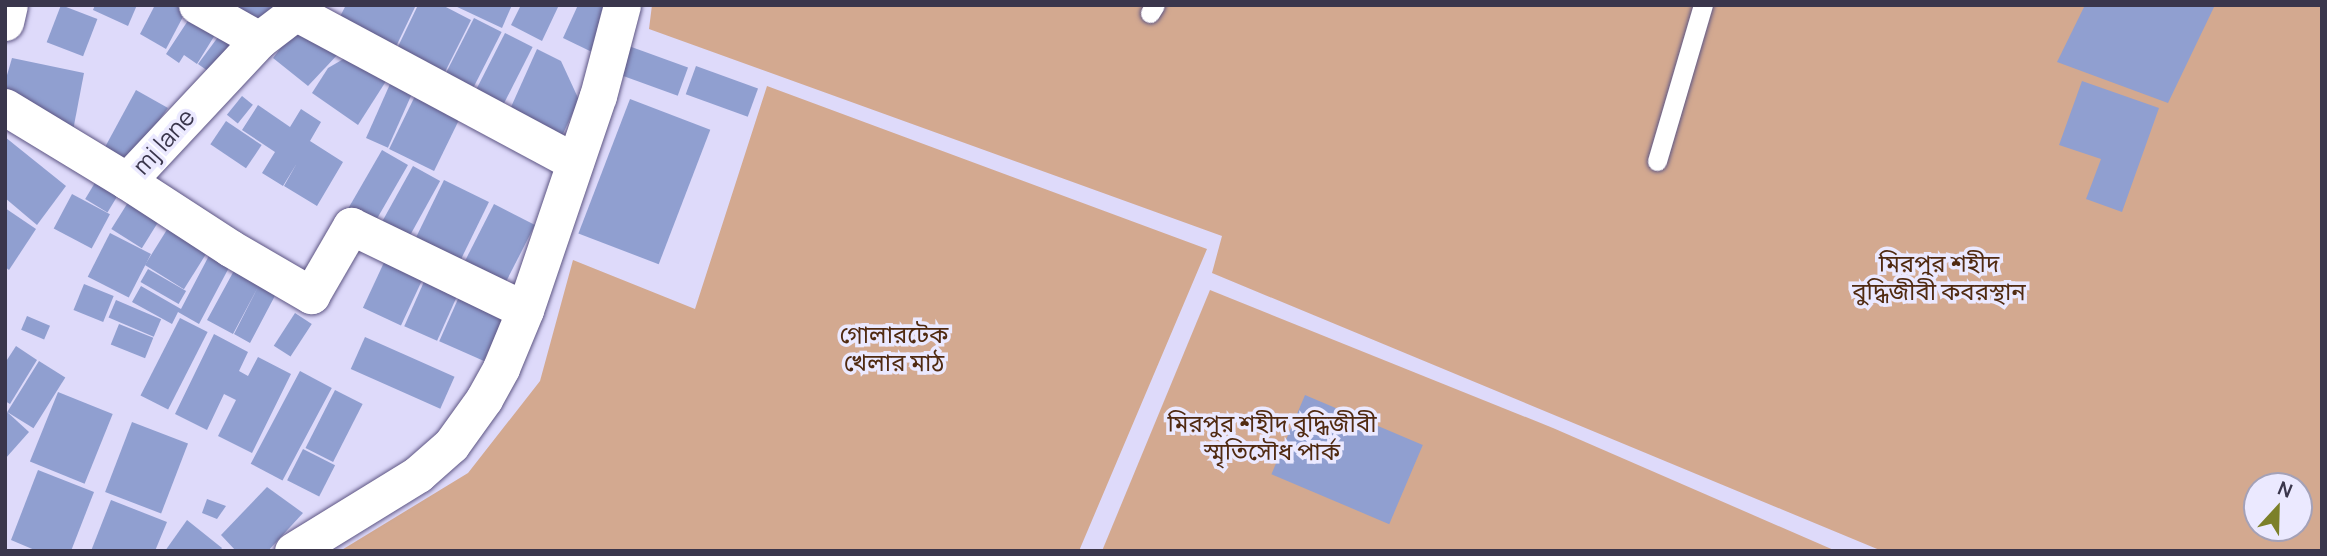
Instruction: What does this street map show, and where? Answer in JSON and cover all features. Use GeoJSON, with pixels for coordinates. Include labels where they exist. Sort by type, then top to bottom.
{"type":"FeatureCollection","features":[{"type":"Feature","properties":{"kind":"street"},"geometry":{"type":"LineString","coordinates":[[5,22],[9,5]]}},
{"type":"Feature","properties":{"kind":"street"},"geometry":{"type":"LineString","coordinates":[[197,5],[258,40]]}},
{"type":"Feature","properties":{"kind":"street"},"geometry":{"type":"LineString","coordinates":[[293,551],[418,474],[451,445],[484,399],[501,368],[525,310],[598,96],[622,5]]}},
{"type":"Feature","properties":{"kind":"street"},"geometry":{"type":"LineString","coordinates":[[301,9],[575,162]]}},
{"type":"Feature","properties":{"kind":"street","name":"mj lane"},"geometry":{"type":"LineString","coordinates":[[5,107],[127,181],[258,40],[301,9]]}},
{"type":"Feature","properties":{"kind":"street"},"geometry":{"type":"LineString","coordinates":[[127,181],[230,248],[312,295],[351,226],[525,310]]}},
{"type":"Feature","properties":{"kind":"lane"},"geometry":{"type":"LineString","coordinates":[[1657,161],[1703,5]]}},
{"type":"Feature","properties":{"kind":"green space","name":"মিরপুর শহীদ বুদ্ধিজীবী কবরস্থান"},"geometry":{"type":"Polygon","coordinates":[[[652,5],[2322,5],[2322,551],[1882,551],[1212,273],[1222,236],[649,29],[652,5]]]}},
{"type":"Feature","properties":{"kind":"green space","name":"গোলারটেক খেলার মাঠ"},"geometry":{"type":"Polygon","coordinates":[[[767,86],[1207,249],[1079,551],[340,551],[468,473],[540,381],[573,260],[695,309],[767,86]]]}},
{"type":"Feature","properties":{"kind":"green space","name":"মিরপুর শহীদ বুদ্ধিজীবী স্মৃতিসৌধ পার্ক"},"geometry":{"type":"Polygon","coordinates":[[[1210,290],[1553,428],[1836,551],[1102,551],[1210,290]]]}},
{"type":"Feature","properties":{"kind":"building"},"geometry":{"type":"Polygon","coordinates":[[[61,5],[97,19],[83,56],[47,42],[61,5]]]}},
{"type":"Feature","properties":{"kind":"building"},"geometry":{"type":"Polygon","coordinates":[[[95,5],[137,5],[128,26],[93,10],[95,5]]]}},
{"type":"Feature","properties":{"kind":"building"},"geometry":{"type":"Polygon","coordinates":[[[155,5],[176,5],[186,11],[166,49],[140,34],[155,5]]]}},
{"type":"Feature","properties":{"kind":"building"},"geometry":{"type":"Polygon","coordinates":[[[207,5],[278,5],[259,38],[207,5]]]}},
{"type":"Feature","properties":{"kind":"building"},"geometry":{"type":"Polygon","coordinates":[[[346,5],[416,5],[391,57],[334,28],[346,5]]]}},
{"type":"Feature","properties":{"kind":"building"},"geometry":{"type":"Polygon","coordinates":[[[418,5],[442,5],[471,20],[440,82],[393,57],[418,5]]]}},
{"type":"Feature","properties":{"kind":"building"},"geometry":{"type":"Polygon","coordinates":[[[453,5],[512,5],[502,28],[453,5]]]}},
{"type":"Feature","properties":{"kind":"building"},"geometry":{"type":"Polygon","coordinates":[[[521,5],[559,5],[542,41],[511,25],[521,5]]]}},
{"type":"Feature","properties":{"kind":"building"},"geometry":{"type":"Polygon","coordinates":[[[578,5],[617,5],[594,53],[563,38],[578,5]]]}},
{"type":"Feature","properties":{"kind":"building"},"geometry":{"type":"Polygon","coordinates":[[[2085,5],[2215,5],[2168,103],[2057,62],[2085,5]]]}},
{"type":"Feature","properties":{"kind":"building"},"geometry":{"type":"Polygon","coordinates":[[[474,18],[502,32],[468,99],[440,85],[474,18]]]}},
{"type":"Feature","properties":{"kind":"building"},"geometry":{"type":"Polygon","coordinates":[[[189,19],[218,30],[197,64],[184,55],[179,63],[166,54],[189,19]]]}},
{"type":"Feature","properties":{"kind":"building"},"geometry":{"type":"Polygon","coordinates":[[[298,25],[341,51],[308,86],[273,58],[298,25]]]}},
{"type":"Feature","properties":{"kind":"building"},"geometry":{"type":"Polygon","coordinates":[[[221,33],[247,52],[215,76],[198,64],[221,33]]]}},
{"type":"Feature","properties":{"kind":"building"},"geometry":{"type":"Polygon","coordinates":[[[505,33],[533,47],[499,113],[471,99],[505,33]]]}},
{"type":"Feature","properties":{"kind":"building"},"geometry":{"type":"Polygon","coordinates":[[[626,45],[688,68],[678,96],[616,73],[626,45]]]}},
{"type":"Feature","properties":{"kind":"building"},"geometry":{"type":"Polygon","coordinates":[[[537,49],[561,61],[579,100],[560,140],[507,116],[537,49]]]}},
{"type":"Feature","properties":{"kind":"building"},"geometry":{"type":"Polygon","coordinates":[[[352,54],[388,78],[358,125],[312,93],[328,68],[352,54]]]}},
{"type":"Feature","properties":{"kind":"building"},"geometry":{"type":"Polygon","coordinates":[[[12,58],[84,73],[71,141],[5,106],[5,82],[12,58]]]}},
{"type":"Feature","properties":{"kind":"building"},"geometry":{"type":"Polygon","coordinates":[[[696,66],[758,89],[748,117],[686,94],[696,66]]]}},
{"type":"Feature","properties":{"kind":"building"},"geometry":{"type":"Polygon","coordinates":[[[2082,81],[2159,108],[2122,212],[2086,199],[2101,159],[2059,145],[2082,81]]]}},
{"type":"Feature","properties":{"kind":"building"},"geometry":{"type":"Polygon","coordinates":[[[390,84],[412,94],[388,148],[366,138],[390,84]]]}},
{"type":"Feature","properties":{"kind":"building"},"geometry":{"type":"Polygon","coordinates":[[[136,90],[168,108],[130,160],[98,160],[136,90]]]}},
{"type":"Feature","properties":{"kind":"building"},"geometry":{"type":"Polygon","coordinates":[[[242,96],[253,105],[238,123],[227,115],[242,96]]]}},
{"type":"Feature","properties":{"kind":"building"},"geometry":{"type":"Polygon","coordinates":[[[415,96],[460,118],[434,171],[389,149],[415,96]]]}},
{"type":"Feature","properties":{"kind":"building"},"geometry":{"type":"Polygon","coordinates":[[[630,99],[710,130],[659,264],[578,233],[630,99]]]}},
{"type":"Feature","properties":{"kind":"building"},"geometry":{"type":"Polygon","coordinates":[[[258,105],[290,127],[301,109],[321,122],[310,141],[343,162],[317,206],[284,186],[297,163],[283,186],[262,173],[275,152],[242,130],[258,105]]]}},
{"type":"Feature","properties":{"kind":"building"},"geometry":{"type":"Polygon","coordinates":[[[226,121],[262,145],[246,168],[210,144],[226,121]]]}},
{"type":"Feature","properties":{"kind":"building"},"geometry":{"type":"Polygon","coordinates":[[[5,137],[66,186],[37,225],[5,198],[5,137]]]}},
{"type":"Feature","properties":{"kind":"building"},"geometry":{"type":"Polygon","coordinates":[[[382,150],[408,165],[373,225],[348,210],[382,150]]]}},
{"type":"Feature","properties":{"kind":"building"},"geometry":{"type":"Polygon","coordinates":[[[413,166],[440,181],[407,241],[380,226],[413,166]]]}},
{"type":"Feature","properties":{"kind":"building"},"geometry":{"type":"Polygon","coordinates":[[[444,180],[489,202],[455,271],[410,249],[444,180]]]}},
{"type":"Feature","properties":{"kind":"building"},"geometry":{"type":"Polygon","coordinates":[[[96,181],[118,194],[107,212],[85,199],[96,181]]]}},
{"type":"Feature","properties":{"kind":"building"},"geometry":{"type":"Polygon","coordinates":[[[72,194],[110,214],[92,249],[54,228],[72,194]]]}},
{"type":"Feature","properties":{"kind":"building"},"geometry":{"type":"Polygon","coordinates":[[[132,196],[163,215],[142,248],[111,229],[132,196]]]}},
{"type":"Feature","properties":{"kind":"building"},"geometry":{"type":"Polygon","coordinates":[[[494,204],[535,225],[500,294],[459,273],[494,204]]]}},
{"type":"Feature","properties":{"kind":"building"},"geometry":{"type":"Polygon","coordinates":[[[5,208],[36,229],[9,270],[5,267],[5,208]]]}},
{"type":"Feature","properties":{"kind":"building"},"geometry":{"type":"Polygon","coordinates":[[[173,220],[212,244],[184,289],[145,265],[173,220]]]}},
{"type":"Feature","properties":{"kind":"building"},"geometry":{"type":"Polygon","coordinates":[[[110,233],[151,254],[129,298],[88,277],[110,233]]]}},
{"type":"Feature","properties":{"kind":"building"},"geometry":{"type":"Polygon","coordinates":[[[213,248],[233,260],[199,324],[178,312],[172,324],[132,302],[141,286],[181,309],[213,248]]]}},
{"type":"Feature","properties":{"kind":"building"},"geometry":{"type":"Polygon","coordinates":[[[387,256],[425,274],[401,325],[363,308],[387,256]]]}},
{"type":"Feature","properties":{"kind":"building"},"geometry":{"type":"Polygon","coordinates":[[[236,267],[278,290],[250,343],[234,334],[259,285],[233,334],[207,320],[236,267]]]}},
{"type":"Feature","properties":{"kind":"building"},"geometry":{"type":"Polygon","coordinates":[[[148,269],[186,291],[179,304],[140,282],[148,269]]]}},
{"type":"Feature","properties":{"kind":"building"},"geometry":{"type":"Polygon","coordinates":[[[427,275],[460,290],[437,341],[404,326],[427,275]]]}},
{"type":"Feature","properties":{"kind":"building"},"geometry":{"type":"Polygon","coordinates":[[[84,284],[114,296],[103,322],[74,310],[84,284]]]}},
{"type":"Feature","properties":{"kind":"building"},"geometry":{"type":"Polygon","coordinates":[[[462,290],[507,310],[484,361],[439,341],[462,290]]]}},
{"type":"Feature","properties":{"kind":"building"},"geometry":{"type":"Polygon","coordinates":[[[116,300],[161,319],[154,337],[109,317],[116,300]]]}},
{"type":"Feature","properties":{"kind":"building"},"geometry":{"type":"Polygon","coordinates":[[[295,313],[312,324],[291,357],[274,346],[295,313]]]}},
{"type":"Feature","properties":{"kind":"building"},"geometry":{"type":"Polygon","coordinates":[[[27,316],[50,326],[44,340],[21,330],[27,316]]]}},
{"type":"Feature","properties":{"kind":"building"},"geometry":{"type":"Polygon","coordinates":[[[180,318],[208,332],[168,410],[141,396],[180,318]]]}},
{"type":"Feature","properties":{"kind":"building"},"geometry":{"type":"Polygon","coordinates":[[[119,324],[153,338],[145,358],[111,344],[119,324]]]}},
{"type":"Feature","properties":{"kind":"building"},"geometry":{"type":"Polygon","coordinates":[[[214,334],[248,352],[239,371],[248,376],[258,357],[291,374],[252,453],[218,436],[236,400],[224,394],[207,430],[175,414],[214,334]]]}},
{"type":"Feature","properties":{"kind":"building"},"geometry":{"type":"Polygon","coordinates":[[[365,337],[455,377],[440,409],[351,369],[365,337]]]}},
{"type":"Feature","properties":{"kind":"building"},"geometry":{"type":"Polygon","coordinates":[[[16,346],[37,360],[10,404],[5,401],[5,363],[16,346]]]}},
{"type":"Feature","properties":{"kind":"building"},"geometry":{"type":"Polygon","coordinates":[[[39,361],[65,377],[33,428],[7,412],[39,361]]]}},
{"type":"Feature","properties":{"kind":"building"},"geometry":{"type":"Polygon","coordinates":[[[300,371],[332,388],[282,481],[251,464],[300,371]]]}},
{"type":"Feature","properties":{"kind":"building"},"geometry":{"type":"Polygon","coordinates":[[[335,390],[363,404],[333,462],[305,448],[335,390]]]}},
{"type":"Feature","properties":{"kind":"building"},"geometry":{"type":"Polygon","coordinates":[[[58,392],[113,414],[85,484],[30,462],[58,392]]]}},
{"type":"Feature","properties":{"kind":"building"},"geometry":{"type":"Polygon","coordinates":[[[1305,395],[1423,445],[1389,524],[1271,474],[1305,395]]]}},
{"type":"Feature","properties":{"kind":"building"},"geometry":{"type":"Polygon","coordinates":[[[5,410],[29,432],[5,459],[5,410]]]}},
{"type":"Feature","properties":{"kind":"building"},"geometry":{"type":"Polygon","coordinates":[[[132,422],[188,444],[161,514],[105,492],[132,422]]]}},
{"type":"Feature","properties":{"kind":"building"},"geometry":{"type":"Polygon","coordinates":[[[303,449],[335,465],[319,497],[287,480],[303,449]]]}},
{"type":"Feature","properties":{"kind":"building"},"geometry":{"type":"Polygon","coordinates":[[[38,470],[94,492],[71,551],[37,551],[11,540],[38,470]]]}},
{"type":"Feature","properties":{"kind":"building"},"geometry":{"type":"Polygon","coordinates":[[[267,487],[303,513],[268,551],[236,551],[221,535],[267,487]]]}},
{"type":"Feature","properties":{"kind":"building"},"geometry":{"type":"Polygon","coordinates":[[[207,499],[226,506],[217,519],[202,513],[207,499]]]}},
{"type":"Feature","properties":{"kind":"building"},"geometry":{"type":"Polygon","coordinates":[[[111,500],[167,522],[155,551],[91,551],[111,500]]]}},
{"type":"Feature","properties":{"kind":"building"},"geometry":{"type":"Polygon","coordinates":[[[187,520],[222,548],[220,551],[165,551],[187,520]]]}}]}
